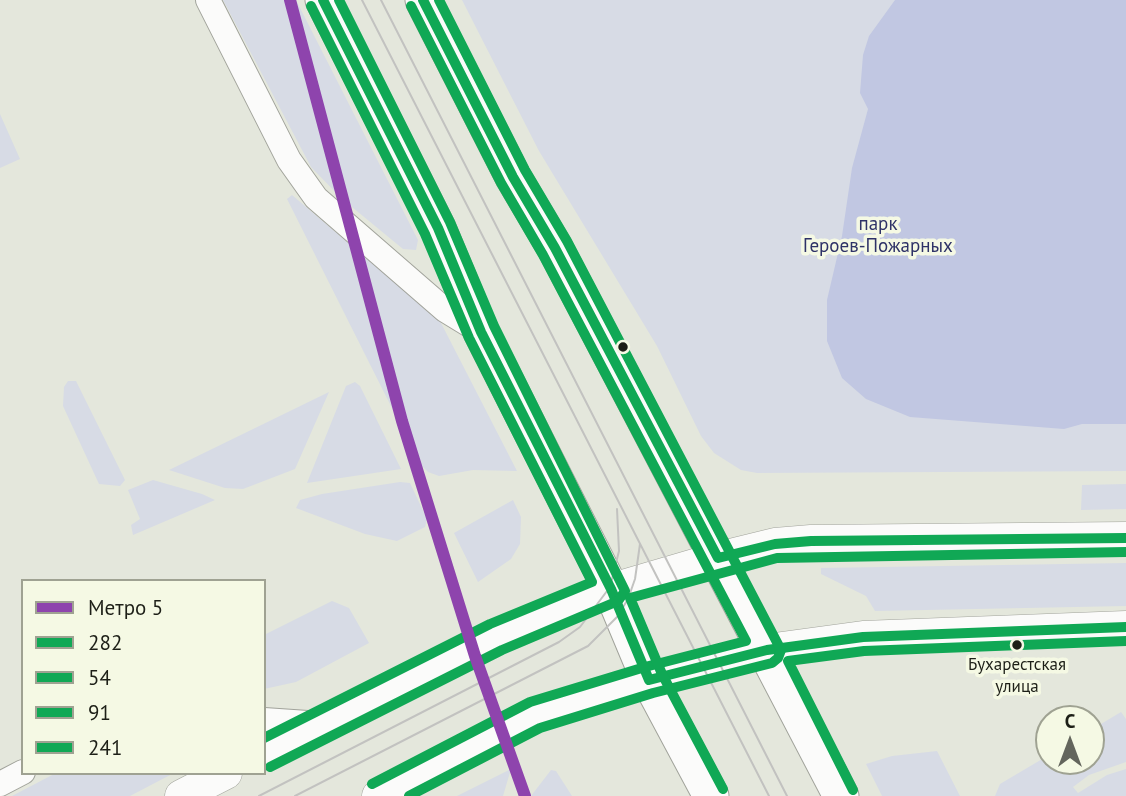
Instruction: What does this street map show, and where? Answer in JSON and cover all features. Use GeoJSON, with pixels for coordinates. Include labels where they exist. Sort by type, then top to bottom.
{"type":"FeatureCollection","features":[{"type":"Feature","properties":{"kind":"main road"},"geometry":{"type":"LineString","coordinates":[[323,0],[438,228],[481,332],[611,589],[649,680],[710,796]]}},
{"type":"Feature","properties":{"kind":"main road"},"geometry":{"type":"LineString","coordinates":[[423,0],[513,177],[555,248],[841,796]]}},
{"type":"Feature","properties":{"kind":"street"},"geometry":{"type":"LineString","coordinates":[[208,0],[289,160],[316,198],[445,310],[481,332]]}},
{"type":"Feature","properties":{"kind":"street"},"geometry":{"type":"LineString","coordinates":[[266,753],[496,637],[611,589],[718,558],[775,544],[811,541],[1126,538]]}},
{"type":"Feature","properties":{"kind":"street"},"geometry":{"type":"LineString","coordinates":[[378,796],[534,715],[649,680],[767,650],[863,637],[1126,627]]}},
{"type":"Feature","properties":{"kind":"street"},"geometry":{"type":"LineString","coordinates":[[266,720],[323,724]]}},
{"type":"Feature","properties":{"kind":"street"},"geometry":{"type":"LineString","coordinates":[[0,784],[21,773]]}},
{"type":"Feature","properties":{"kind":"street"},"geometry":{"type":"LineString","coordinates":[[181,796],[222,775]]}},
{"type":"Feature","properties":{"kind":"green space"},"geometry":{"type":"Polygon","coordinates":[[[223,0],[296,0],[418,240],[416,250],[403,249],[341,198],[311,167],[223,0]]]}},
{"type":"Feature","properties":{"kind":"green space","name":"парк Героев-Пожарных"},"geometry":{"type":"Polygon","coordinates":[[[462,0],[1126,0],[1126,471],[757,473],[741,470],[714,453],[701,436],[657,346],[539,151],[462,0]]]}},
{"type":"Feature","properties":{"kind":"green space"},"geometry":{"type":"Polygon","coordinates":[[[0,114],[20,159],[0,168],[0,114]]]}},
{"type":"Feature","properties":{"kind":"green space"},"geometry":{"type":"Polygon","coordinates":[[[292,195],[440,321],[517,471],[473,470],[439,476],[428,472],[420,464],[287,199],[292,195]]]}},
{"type":"Feature","properties":{"kind":"green space"},"geometry":{"type":"Polygon","coordinates":[[[68,381],[76,381],[125,480],[120,486],[99,484],[63,406],[64,387],[68,381]]]}},
{"type":"Feature","properties":{"kind":"green space"},"geometry":{"type":"Polygon","coordinates":[[[355,382],[360,386],[401,469],[307,483],[346,386],[355,382]]]}},
{"type":"Feature","properties":{"kind":"green space"},"geometry":{"type":"Polygon","coordinates":[[[329,392],[295,469],[243,489],[225,488],[169,470],[329,392]]]}},
{"type":"Feature","properties":{"kind":"green space"},"geometry":{"type":"Polygon","coordinates":[[[153,480],[215,500],[133,535],[131,525],[140,519],[128,490],[153,480]]]}},
{"type":"Feature","properties":{"kind":"green space"},"geometry":{"type":"Polygon","coordinates":[[[400,482],[410,483],[427,519],[425,527],[397,541],[365,534],[296,508],[300,500],[322,494],[400,482]]]}},
{"type":"Feature","properties":{"kind":"green space"},"geometry":{"type":"Polygon","coordinates":[[[1126,484],[1126,509],[1081,510],[1082,485],[1126,484]]]}},
{"type":"Feature","properties":{"kind":"green space"},"geometry":{"type":"Polygon","coordinates":[[[513,500],[521,517],[520,544],[511,559],[478,582],[454,533],[513,500]]]}},
{"type":"Feature","properties":{"kind":"green space"},"geometry":{"type":"Polygon","coordinates":[[[1126,563],[1126,606],[875,611],[866,596],[821,574],[821,568],[1126,563]]]}},
{"type":"Feature","properties":{"kind":"green space"},"geometry":{"type":"Polygon","coordinates":[[[332,601],[349,608],[369,643],[296,682],[266,689],[266,634],[332,601]]]}},
{"type":"Feature","properties":{"kind":"green space"},"geometry":{"type":"Polygon","coordinates":[[[1121,712],[1126,719],[1126,762],[1105,769],[1105,722],[1121,712]]]}},
{"type":"Feature","properties":{"kind":"green space"},"geometry":{"type":"Polygon","coordinates":[[[937,751],[960,796],[882,796],[866,764],[892,756],[937,751]]]}},
{"type":"Feature","properties":{"kind":"green space"},"geometry":{"type":"Polygon","coordinates":[[[1035,763],[1035,775],[1089,775],[1073,787],[1078,793],[1107,775],[1126,769],[1126,796],[995,796],[1000,784],[1035,763]]]}},
{"type":"Feature","properties":{"kind":"green space"},"geometry":{"type":"Polygon","coordinates":[[[511,769],[503,796],[457,796],[511,769]]]}},
{"type":"Feature","properties":{"kind":"green space"},"geometry":{"type":"Polygon","coordinates":[[[551,770],[556,771],[572,796],[531,796],[551,770]]]}},
{"type":"Feature","properties":{"kind":"green space"},"geometry":{"type":"Polygon","coordinates":[[[52,775],[170,775],[130,796],[12,796],[52,775]]]}},
{"type":"Feature","properties":{"kind":"water"},"geometry":{"type":"Polygon","coordinates":[[[895,0],[1126,0],[1126,424],[1082,424],[1064,429],[910,417],[866,399],[842,378],[827,341],[827,300],[842,236],[852,168],[868,109],[860,93],[863,55],[869,36],[895,0]]]}},
{"type":"Feature","properties":{"kind":"tram line"},"geometry":{"type":"LineString","coordinates":[[362,0],[769,796]]}},
{"type":"Feature","properties":{"kind":"tram line"},"geometry":{"type":"LineString","coordinates":[[381,0],[787,796]]}},
{"type":"Feature","properties":{"kind":"tram line"},"geometry":{"type":"LineString","coordinates":[[259,796],[559,642],[580,627],[610,587],[619,551],[617,509]]}},
{"type":"Feature","properties":{"kind":"tram line"},"geometry":{"type":"LineString","coordinates":[[295,796],[588,646],[617,617],[628,599],[635,579],[640,544]]}},
{"type":"Feature","properties":{"kind":"metro line","name":"5"},"geometry":{"type":"LineString","coordinates":[[290,0],[402,421],[475,656],[525,796]]}},
{"type":"Feature","properties":{"kind":"transit line","name":"282"},"geometry":{"type":"LineString","coordinates":[[323,0],[438,228],[481,332],[611,589],[649,680],[767,650],[863,637],[1126,627]]}},
{"type":"Feature","properties":{"kind":"transit line","name":"54"},"geometry":{"type":"LineString","coordinates":[[270,767],[502,650],[618,601],[625,591],[494,326],[450,222],[339,0]]}},
{"type":"Feature","properties":{"kind":"transit line","name":"282"},"geometry":{"type":"LineString","coordinates":[[423,0],[513,177],[555,248],[718,558],[775,544],[811,541],[1126,538]]}},
{"type":"Feature","properties":{"kind":"transit line","name":"54"},"geometry":{"type":"LineString","coordinates":[[409,796],[540,728],[653,693],[772,663],[781,650],[567,241],[525,170],[439,0]]}},
{"type":"Feature","properties":{"kind":"transit line","name":"91"},"geometry":{"type":"LineString","coordinates":[[266,737],[490,624],[592,582],[469,338],[425,234],[311,6]]}},
{"type":"Feature","properties":{"kind":"transit line","name":"91"},"geometry":{"type":"LineString","coordinates":[[372,784],[530,702],[645,667],[746,641],[543,255],[501,183],[411,6]]}},
{"type":"Feature","properties":{"kind":"transit line","name":"241"},"geometry":{"type":"LineString","coordinates":[[723,789],[662,674],[630,598],[777,558],[1126,552]]}},
{"type":"Feature","properties":{"kind":"transit line","name":"241"},"geometry":{"type":"LineString","coordinates":[[853,790],[788,661],[864,651],[1126,641]]}},
{"type":"Feature","properties":{"kind":"place","name":"Бухарестская улица"},"geometry":{"type":"Point","coordinates":[1017,645]}}]}
